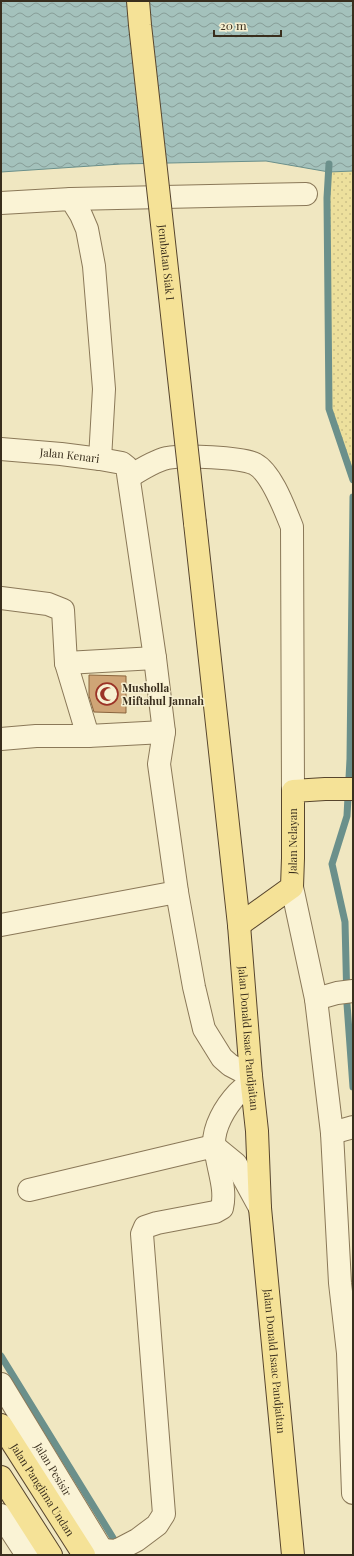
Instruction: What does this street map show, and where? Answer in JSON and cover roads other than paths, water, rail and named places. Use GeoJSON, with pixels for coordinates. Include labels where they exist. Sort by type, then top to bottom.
{"type":"FeatureCollection","features":[{"type":"Feature","properties":{"kind":"main road","name":"Jembatan Siak I"},"geometry":{"type":"LineString","coordinates":[[138,1],[195,523]]}},
{"type":"Feature","properties":{"kind":"main road","name":"Jalan Donald Isaac Pandjaitan"},"geometry":{"type":"LineString","coordinates":[[195,523],[239,924],[251,1076],[257,1131],[260,1208],[293,1555]]}},
{"type":"Feature","properties":{"kind":"main road"},"geometry":{"type":"LineString","coordinates":[[293,791],[353,789]]}},
{"type":"Feature","properties":{"kind":"main road","name":"Jalan Nelayan"},"geometry":{"type":"LineString","coordinates":[[239,924],[292,887],[293,791]]}},
{"type":"Feature","properties":{"kind":"main road","name":"Jalan Panglima Undan"},"geometry":{"type":"LineString","coordinates":[[1,1425],[102,1553]]}},
{"type":"Feature","properties":{"kind":"main road"},"geometry":{"type":"LineString","coordinates":[[1,1477],[51,1555]]}},
{"type":"Feature","properties":{"kind":"street"},"geometry":{"type":"LineString","coordinates":[[1,203],[71,199],[306,194]]}},
{"type":"Feature","properties":{"kind":"street"},"geometry":{"type":"LineString","coordinates":[[71,199],[81,215],[87,229],[94,266],[104,389],[100,459]]}},
{"type":"Feature","properties":{"kind":"street","name":"Jalan Kenari"},"geometry":{"type":"LineString","coordinates":[[1,449],[61,454],[122,463],[127,467],[129,477]]}},
{"type":"Feature","properties":{"kind":"street"},"geometry":{"type":"LineString","coordinates":[[102,1553],[137,1540],[157,1525],[164,1514],[142,1234],[146,1227],[157,1223],[215,1212],[222,1208],[224,1199],[214,1146],[217,1127],[223,1112],[238,1093],[247,1085],[251,1076],[230,1065],[222,1058],[204,1029],[194,987],[159,764],[164,732],[129,477],[147,466],[166,458],[192,456],[238,460],[256,464],[275,487],[292,527],[293,791]]}},
{"type":"Feature","properties":{"kind":"street"},"geometry":{"type":"LineString","coordinates":[[1,598],[48,604],[63,610],[66,663],[88,736]]}},
{"type":"Feature","properties":{"kind":"street"},"geometry":{"type":"LineString","coordinates":[[66,663],[155,658]]}},
{"type":"Feature","properties":{"kind":"street"},"geometry":{"type":"LineString","coordinates":[[1,739],[36,736],[88,736],[164,732]]}},
{"type":"Feature","properties":{"kind":"street"},"geometry":{"type":"LineString","coordinates":[[292,887],[344,1130],[348,1353],[353,1493]]}},
{"type":"Feature","properties":{"kind":"street"},"geometry":{"type":"LineString","coordinates":[[1,926],[178,892]]}},
{"type":"Feature","properties":{"kind":"street"},"geometry":{"type":"LineString","coordinates":[[316,999],[345,992]]}},
{"type":"Feature","properties":{"kind":"street"},"geometry":{"type":"LineString","coordinates":[[29,1190],[214,1146]]}},
{"type":"Feature","properties":{"kind":"street"},"geometry":{"type":"LineString","coordinates":[[214,1146],[236,1164],[260,1208]]}},
{"type":"Feature","properties":{"kind":"street","name":"Jalan Pesisir"},"geometry":{"type":"LineString","coordinates":[[1,1384],[102,1553]]}},
{"type":"Feature","properties":{"kind":"street"},"geometry":{"type":"LineString","coordinates":[[6,1531],[27,1555]]}},
{"type":"Feature","properties":{"kind":"water"},"geometry":{"type":"Polygon","coordinates":[[[1,1],[353,1],[353,171],[329,172],[266,161],[121,164],[1,172],[1,1]]]}},
{"type":"Feature","properties":{"kind":"waterway"},"geometry":{"type":"LineString","coordinates":[[329,164],[327,198],[329,409],[353,480]]}},
{"type":"Feature","properties":{"kind":"waterway"},"geometry":{"type":"LineString","coordinates":[[353,497],[350,759],[347,816],[332,864],[345,922],[347,1004],[353,1087]]}},
{"type":"Feature","properties":{"kind":"waterway"},"geometry":{"type":"LineString","coordinates":[[1,1356],[118,1546]]}},
{"type":"Feature","properties":{"kind":"place","name":"Musholla Miftahul Jannah"},"geometry":{"type":"Point","coordinates":[107,694]}}]}
